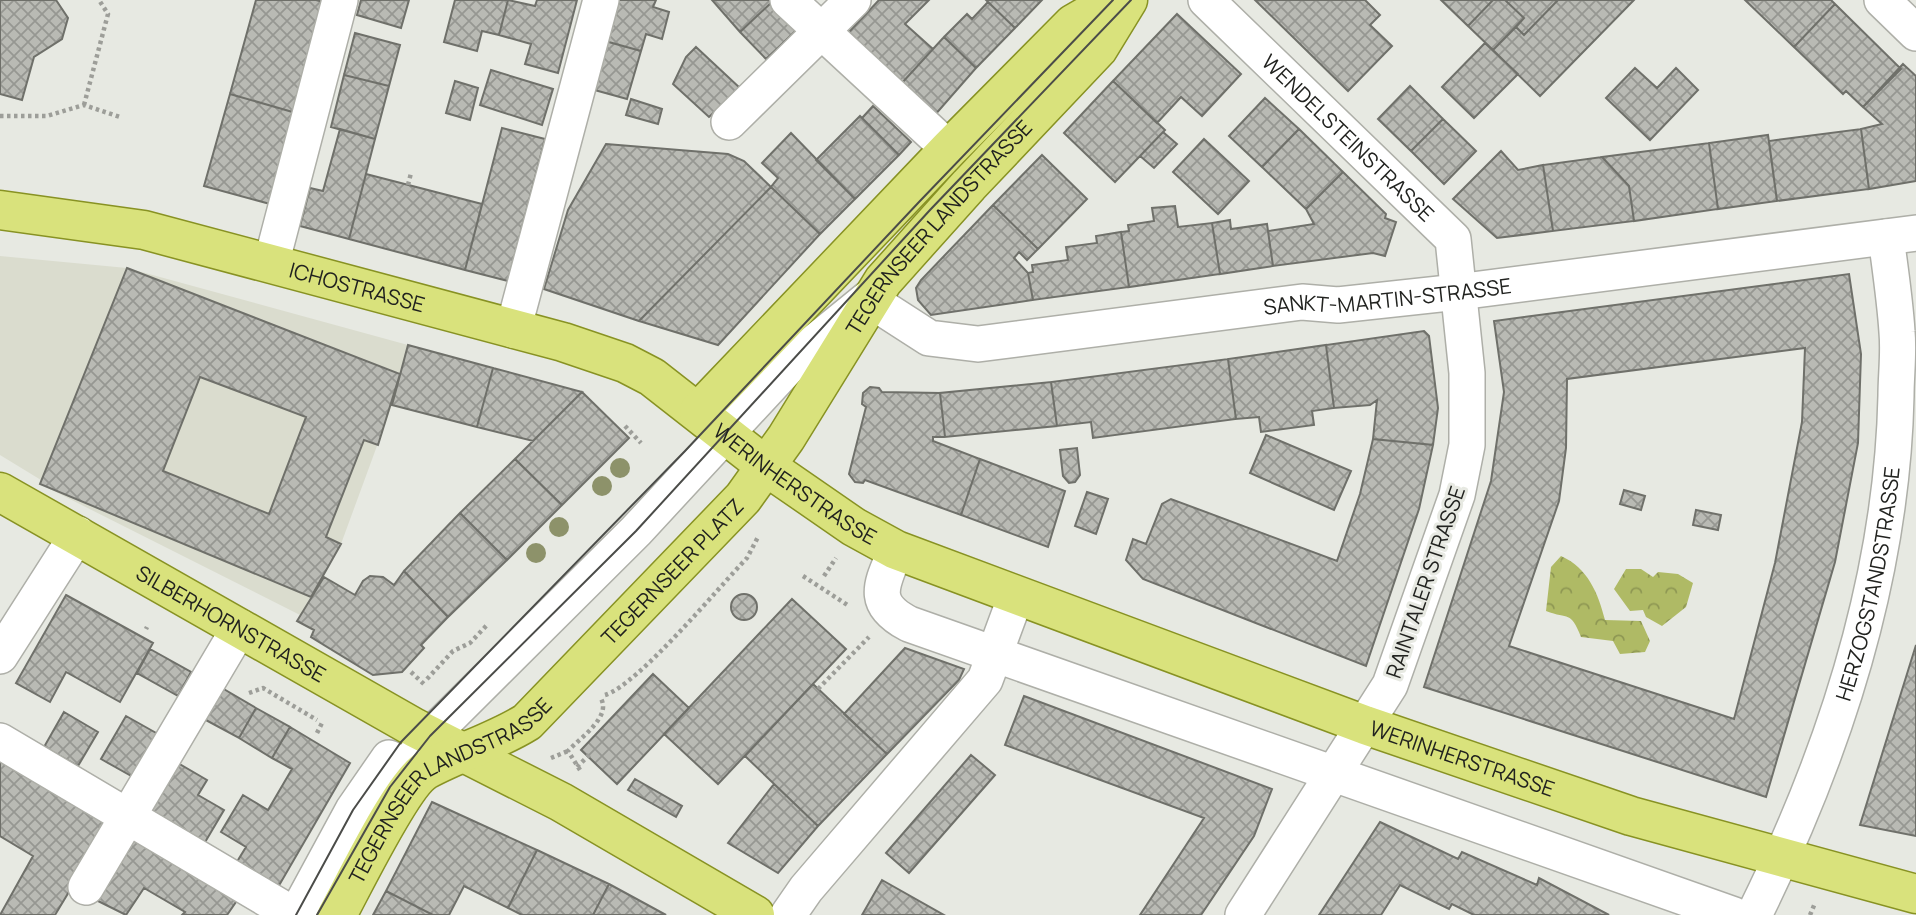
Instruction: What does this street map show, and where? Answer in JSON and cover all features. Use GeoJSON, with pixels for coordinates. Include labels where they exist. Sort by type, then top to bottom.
{"type":"FeatureCollection","features":[{"type":"Feature","properties":{"kind":"main road","name":"TEGERNSEER LANDSTRASSE"},"geometry":{"type":"LineString","coordinates":[[713,423],[949,149],[1073,24],[1114,0]]}},
{"type":"Feature","properties":{"kind":"main road","name":"TEGERNSEER LANDSTRASSE"},"geometry":{"type":"LineString","coordinates":[[767,467],[873,296],[968,185],[1098,49],[1128,0]]}},
{"type":"Feature","properties":{"kind":"main road","name":"ICHOSTRASSE"},"geometry":{"type":"LineString","coordinates":[[0,210],[144,230],[563,342],[625,363],[652,377],[713,423]]}},
{"type":"Feature","properties":{"kind":"main road","name":"WERINHERSTRASSE"},"geometry":{"type":"LineString","coordinates":[[713,423],[800,491],[896,550],[1365,725],[1631,816],[1782,860],[1916,894]]}},
{"type":"Feature","properties":{"kind":"main road","name":"TEGERNSEER PLATZ"},"geometry":{"type":"LineString","coordinates":[[589,691],[767,467]]}},
{"type":"Feature","properties":{"kind":"main road","name":"SILBERHORNSTRASSE"},"geometry":{"type":"LineString","coordinates":[[0,492],[423,732],[561,802],[755,915]]}},
{"type":"Feature","properties":{"kind":"main road","name":"TEGERNSEER LANDSTRASSE"},"geometry":{"type":"LineString","coordinates":[[337,915],[404,793],[424,771],[589,691]]}},
{"type":"Feature","properties":{"kind":"street"},"geometry":{"type":"LineString","coordinates":[[271,264],[340,0]]}},
{"type":"Feature","properties":{"kind":"street"},"geometry":{"type":"LineString","coordinates":[[513,330],[601,0]]}},
{"type":"Feature","properties":{"kind":"street"},"geometry":{"type":"LineString","coordinates":[[788,0],[949,149]]}},
{"type":"Feature","properties":{"kind":"street"},"geometry":{"type":"LineString","coordinates":[[729,122],[853,0]]}},
{"type":"Feature","properties":{"kind":"street","name":"WENDELSTEINSTRASSE"},"geometry":{"type":"LineString","coordinates":[[1206,0],[1453,239],[1458,292]]}},
{"type":"Feature","properties":{"kind":"street"},"geometry":{"type":"LineString","coordinates":[[1882,0],[1916,33]]}},
{"type":"Feature","properties":{"kind":"street","name":"SANKT-MARTIN-STRASSE"},"geometry":{"type":"LineString","coordinates":[[873,296],[929,338],[978,344],[1302,302],[1338,305],[1458,292],[1901,235]]}},
{"type":"Feature","properties":{"kind":"street","name":"HERZOGSTANDSTRASSE"},"geometry":{"type":"LineString","coordinates":[[1754,915],[1800,817],[1852,669],[1882,546],[1895,447],[1901,235]]}},
{"type":"Feature","properties":{"kind":"street","name":"RAINTALER STRASSE"},"geometry":{"type":"LineString","coordinates":[[1242,915],[1390,685],[1457,495],[1467,445],[1467,373],[1458,292]]}},
{"type":"Feature","properties":{"kind":"street"},"geometry":{"type":"LineString","coordinates":[[0,741],[295,915],[363,793],[713,423],[873,296]]}},
{"type":"Feature","properties":{"kind":"street"},"geometry":{"type":"LineString","coordinates":[[0,656],[78,534]]}},
{"type":"Feature","properties":{"kind":"street","name":"WERINHERSTRASSE"},"geometry":{"type":"LineString","coordinates":[[885,623],[880,588],[896,550]]}},
{"type":"Feature","properties":{"kind":"street"},"geometry":{"type":"LineString","coordinates":[[788,915],[806,888],[985,680],[1016,596]]}},
{"type":"Feature","properties":{"kind":"street"},"geometry":{"type":"LineString","coordinates":[[885,623],[994,654],[1734,915]]}},
{"type":"Feature","properties":{"kind":"street"},"geometry":{"type":"LineString","coordinates":[[86,887],[240,627]]}},
{"type":"Feature","properties":{"kind":"street"},"geometry":{"type":"LineString","coordinates":[[317,915],[423,732]]}},
{"type":"Feature","properties":{"kind":"path"},"geometry":{"type":"LineString","coordinates":[[84,105],[107,14],[99,0]]}},
{"type":"Feature","properties":{"kind":"path"},"geometry":{"type":"LineString","coordinates":[[0,116],[47,116],[84,105],[120,117]]}},
{"type":"Feature","properties":{"kind":"path"},"geometry":{"type":"LineString","coordinates":[[408,185],[411,173]]}},
{"type":"Feature","properties":{"kind":"path"},"geometry":{"type":"LineString","coordinates":[[625,426],[641,443]]}},
{"type":"Feature","properties":{"kind":"path"},"geometry":{"type":"LineString","coordinates":[[589,691],[618,691],[645,666],[747,558],[758,537],[800,491]]}},
{"type":"Feature","properties":{"kind":"path"},"geometry":{"type":"LineString","coordinates":[[824,576],[836,558]]}},
{"type":"Feature","properties":{"kind":"path"},"geometry":{"type":"LineString","coordinates":[[803,576],[885,623],[818,689]]}},
{"type":"Feature","properties":{"kind":"path"},"geometry":{"type":"LineString","coordinates":[[427,679],[453,651],[470,643],[487,625]]}},
{"type":"Feature","properties":{"kind":"path"},"geometry":{"type":"LineString","coordinates":[[411,672],[426,686]]}},
{"type":"Feature","properties":{"kind":"path"},"geometry":{"type":"LineString","coordinates":[[249,693],[263,688],[319,721],[317,733]]}},
{"type":"Feature","properties":{"kind":"path"},"geometry":{"type":"LineString","coordinates":[[585,775],[568,751],[604,713],[605,704],[589,691]]}},
{"type":"Feature","properties":{"kind":"path"},"geometry":{"type":"LineString","coordinates":[[578,767],[592,753]]}},
{"type":"Feature","properties":{"kind":"shaded area"},"geometry":{"type":"Polygon","coordinates":[[[0,256],[127,268],[408,345],[392,405],[341,544],[300,615],[40,484],[41,480],[0,455],[0,256]]]}},
{"type":"Feature","properties":{"kind":"green space"},"geometry":{"type":"Polygon","coordinates":[[[1561,556],[1585,574],[1599,600],[1605,620],[1641,621],[1650,641],[1645,652],[1620,654],[1613,641],[1581,637],[1571,619],[1546,611],[1551,567],[1561,556]]]}},
{"type":"Feature","properties":{"kind":"green space"},"geometry":{"type":"Polygon","coordinates":[[[1626,569],[1641,569],[1653,577],[1658,572],[1678,574],[1693,583],[1686,607],[1662,626],[1646,617],[1643,610],[1630,611],[1614,589],[1626,569]]]}},
{"type":"Feature","properties":{"kind":"building"},"geometry":{"type":"Polygon","coordinates":[[[0,0],[56,0],[68,18],[62,39],[34,57],[22,100],[0,94],[0,0]]]}},
{"type":"Feature","properties":{"kind":"building"},"geometry":{"type":"Polygon","coordinates":[[[256,0],[316,0],[327,3],[296,113],[230,94],[256,0]]]}},
{"type":"Feature","properties":{"kind":"building"},"geometry":{"type":"Polygon","coordinates":[[[361,0],[409,0],[401,28],[357,15],[361,0]]]}},
{"type":"Feature","properties":{"kind":"building"},"geometry":{"type":"Polygon","coordinates":[[[455,0],[508,0],[499,35],[482,31],[477,51],[444,42],[455,0]]]}},
{"type":"Feature","properties":{"kind":"building"},"geometry":{"type":"Polygon","coordinates":[[[508,0],[535,6],[537,0],[577,0],[558,73],[525,64],[531,44],[499,35],[508,0]]]}},
{"type":"Feature","properties":{"kind":"building"},"geometry":{"type":"Polygon","coordinates":[[[617,0],[656,0],[653,7],[669,12],[662,39],[646,34],[641,51],[605,41],[617,0]]]}},
{"type":"Feature","properties":{"kind":"building"},"geometry":{"type":"Polygon","coordinates":[[[712,0],[772,0],[773,1],[740,32],[712,0]]]}},
{"type":"Feature","properties":{"kind":"building"},"geometry":{"type":"Polygon","coordinates":[[[879,0],[929,0],[905,24],[933,49],[901,84],[849,32],[879,0]]]}},
{"type":"Feature","properties":{"kind":"building"},"geometry":{"type":"Polygon","coordinates":[[[986,0],[1042,0],[1015,28],[986,0]]]}},
{"type":"Feature","properties":{"kind":"building"},"geometry":{"type":"Polygon","coordinates":[[[1255,0],[1365,0],[1380,15],[1370,25],[1392,46],[1348,91],[1255,0]]]}},
{"type":"Feature","properties":{"kind":"building"},"geometry":{"type":"Polygon","coordinates":[[[1441,0],[1493,0],[1468,26],[1441,0]]]}},
{"type":"Feature","properties":{"kind":"building"},"geometry":{"type":"Polygon","coordinates":[[[1493,0],[1505,0],[1524,18],[1493,50],[1468,26],[1493,0]]]}},
{"type":"Feature","properties":{"kind":"building"},"geometry":{"type":"Polygon","coordinates":[[[1505,0],[1558,0],[1524,35],[1516,27],[1524,18],[1505,0]]]}},
{"type":"Feature","properties":{"kind":"building"},"geometry":{"type":"Polygon","coordinates":[[[1558,0],[1634,0],[1540,96],[1493,50],[1516,27],[1524,35],[1558,0]]]}},
{"type":"Feature","properties":{"kind":"building"},"geometry":{"type":"Polygon","coordinates":[[[1745,0],[1831,0],[1835,4],[1794,47],[1745,0]]]}},
{"type":"Feature","properties":{"kind":"building"},"geometry":{"type":"Polygon","coordinates":[[[773,1],[799,28],[766,59],[740,32],[773,1]]]}},
{"type":"Feature","properties":{"kind":"building"},"geometry":{"type":"Polygon","coordinates":[[[988,2],[1015,28],[976,68],[944,37],[967,14],[972,19],[988,2]]]}},
{"type":"Feature","properties":{"kind":"building"},"geometry":{"type":"Polygon","coordinates":[[[1835,4],[1901,69],[1863,107],[1846,91],[1843,94],[1794,47],[1835,4]]]}},
{"type":"Feature","properties":{"kind":"building"},"geometry":{"type":"Polygon","coordinates":[[[1177,14],[1241,74],[1202,116],[1181,97],[1157,123],[1113,81],[1177,14]]]}},
{"type":"Feature","properties":{"kind":"building"},"geometry":{"type":"Polygon","coordinates":[[[355,33],[400,45],[389,86],[344,75],[355,33]]]}},
{"type":"Feature","properties":{"kind":"building"},"geometry":{"type":"Polygon","coordinates":[[[944,37],[976,68],[934,116],[901,84],[944,37]]]}},
{"type":"Feature","properties":{"kind":"building"},"geometry":{"type":"Polygon","coordinates":[[[605,41],[641,51],[627,99],[591,89],[605,41]]]}},
{"type":"Feature","properties":{"kind":"building"},"geometry":{"type":"Polygon","coordinates":[[[1485,43],[1518,74],[1474,118],[1442,87],[1485,43]]]}},
{"type":"Feature","properties":{"kind":"building"},"geometry":{"type":"Polygon","coordinates":[[[696,47],[741,89],[709,117],[673,84],[686,57],[696,47]]]}},
{"type":"Feature","properties":{"kind":"building"},"geometry":{"type":"Polygon","coordinates":[[[1903,64],[1916,76],[1916,181],[1869,189],[1861,129],[1882,124],[1863,107],[1903,64]]]}},
{"type":"Feature","properties":{"kind":"building"},"geometry":{"type":"Polygon","coordinates":[[[1635,68],[1657,88],[1676,68],[1698,90],[1650,140],[1606,98],[1635,68]]]}},
{"type":"Feature","properties":{"kind":"building"},"geometry":{"type":"Polygon","coordinates":[[[491,70],[553,89],[542,125],[480,105],[491,70]]]}},
{"type":"Feature","properties":{"kind":"building"},"geometry":{"type":"Polygon","coordinates":[[[344,75],[389,86],[375,139],[331,127],[344,75]]]}},
{"type":"Feature","properties":{"kind":"building"},"geometry":{"type":"Polygon","coordinates":[[[455,81],[478,88],[470,120],[446,113],[455,81]]]}},
{"type":"Feature","properties":{"kind":"building"},"geometry":{"type":"Polygon","coordinates":[[[1113,81],[1165,130],[1115,182],[1064,133],[1113,81]]]}},
{"type":"Feature","properties":{"kind":"building"},"geometry":{"type":"Polygon","coordinates":[[[1410,86],[1443,119],[1411,151],[1378,119],[1410,86]]]}},
{"type":"Feature","properties":{"kind":"building"},"geometry":{"type":"Polygon","coordinates":[[[230,94],[296,113],[270,204],[204,186],[230,94]]]}},
{"type":"Feature","properties":{"kind":"building"},"geometry":{"type":"Polygon","coordinates":[[[1265,98],[1299,129],[1262,167],[1229,136],[1265,98]]]}},
{"type":"Feature","properties":{"kind":"building"},"geometry":{"type":"Polygon","coordinates":[[[631,99],[662,109],[658,124],[626,115],[631,99]]]}},
{"type":"Feature","properties":{"kind":"building"},"geometry":{"type":"Polygon","coordinates":[[[873,106],[911,142],[899,155],[862,118],[873,106]]]}},
{"type":"Feature","properties":{"kind":"building"},"geometry":{"type":"Polygon","coordinates":[[[860,116],[899,155],[855,199],[816,160],[860,116]]]}},
{"type":"Feature","properties":{"kind":"building"},"geometry":{"type":"Polygon","coordinates":[[[1443,119],[1476,151],[1444,184],[1411,151],[1443,119]]]}},
{"type":"Feature","properties":{"kind":"building"},"geometry":{"type":"Polygon","coordinates":[[[502,128],[545,139],[508,281],[465,270],[502,128]]]}},
{"type":"Feature","properties":{"kind":"building"},"geometry":{"type":"Polygon","coordinates":[[[340,129],[375,139],[349,239],[300,226],[310,188],[323,191],[340,129]]]}},
{"type":"Feature","properties":{"kind":"building"},"geometry":{"type":"Polygon","coordinates":[[[1299,129],[1343,172],[1306,209],[1262,167],[1299,129]]]}},
{"type":"Feature","properties":{"kind":"building"},"geometry":{"type":"Polygon","coordinates":[[[1861,129],[1869,189],[1777,201],[1769,141],[1861,129]]]}},
{"type":"Feature","properties":{"kind":"building"},"geometry":{"type":"Polygon","coordinates":[[[1163,132],[1177,144],[1154,168],[1140,156],[1163,132]]]}},
{"type":"Feature","properties":{"kind":"building"},"geometry":{"type":"Polygon","coordinates":[[[791,133],[855,199],[820,234],[771,187],[778,178],[762,163],[791,133]]]}},
{"type":"Feature","properties":{"kind":"building"},"geometry":{"type":"Polygon","coordinates":[[[1768,135],[1777,201],[1718,209],[1709,143],[1768,135]]]}},
{"type":"Feature","properties":{"kind":"building"},"geometry":{"type":"Polygon","coordinates":[[[1204,139],[1249,181],[1218,214],[1173,172],[1204,139]]]}},
{"type":"Feature","properties":{"kind":"building"},"geometry":{"type":"Polygon","coordinates":[[[1709,143],[1718,209],[1634,221],[1629,186],[1602,157],[1709,143]]]}},
{"type":"Feature","properties":{"kind":"building"},"geometry":{"type":"Polygon","coordinates":[[[606,144],[728,154],[744,161],[771,187],[639,321],[544,289],[568,210],[606,144]]]}},
{"type":"Feature","properties":{"kind":"building"},"geometry":{"type":"Polygon","coordinates":[[[1501,151],[1518,170],[1543,165],[1553,231],[1497,238],[1453,199],[1501,151]]]}},
{"type":"Feature","properties":{"kind":"building"},"geometry":{"type":"Polygon","coordinates":[[[1042,155],[1087,199],[1038,249],[993,205],[1042,155]]]}},
{"type":"Feature","properties":{"kind":"building"},"geometry":{"type":"Polygon","coordinates":[[[1602,157],[1629,186],[1634,221],[1553,231],[1543,165],[1602,157]]]}},
{"type":"Feature","properties":{"kind":"building"},"geometry":{"type":"Polygon","coordinates":[[[1343,172],[1386,214],[1385,218],[1396,222],[1385,256],[1373,253],[1273,266],[1268,231],[1314,224],[1306,209],[1343,172]]]}},
{"type":"Feature","properties":{"kind":"building"},"geometry":{"type":"Polygon","coordinates":[[[366,174],[482,204],[465,270],[349,239],[366,174]]]}},
{"type":"Feature","properties":{"kind":"building"},"geometry":{"type":"Polygon","coordinates":[[[771,187],[820,234],[718,345],[639,321],[771,187]]]}},
{"type":"Feature","properties":{"kind":"building"},"geometry":{"type":"Polygon","coordinates":[[[993,205],[1038,249],[1027,260],[1019,252],[1014,258],[1028,273],[1033,300],[931,315],[918,300],[916,288],[993,205]]]}},
{"type":"Feature","properties":{"kind":"building"},"geometry":{"type":"Polygon","coordinates":[[[1175,206],[1178,227],[1212,223],[1220,274],[1129,287],[1121,232],[1129,231],[1128,225],[1154,221],[1152,208],[1175,206]]]}},
{"type":"Feature","properties":{"kind":"building"},"geometry":{"type":"Polygon","coordinates":[[[1230,220],[1231,229],[1267,224],[1273,266],[1220,274],[1212,223],[1230,220]]]}},
{"type":"Feature","properties":{"kind":"building"},"geometry":{"type":"Polygon","coordinates":[[[1121,232],[1129,287],[1033,300],[1028,273],[1033,272],[1032,265],[1068,260],[1066,247],[1097,243],[1096,236],[1121,232]]]}},
{"type":"Feature","properties":{"kind":"building"},"geometry":{"type":"Polygon","coordinates":[[[127,268],[400,374],[378,445],[364,440],[326,537],[341,544],[311,597],[40,484],[127,268]],[[200,377],[163,471],[269,514],[306,417],[200,377]]]}},
{"type":"Feature","properties":{"kind":"building"},"geometry":{"type":"Polygon","coordinates":[[[1849,274],[1861,354],[1858,443],[1835,562],[1766,797],[1424,687],[1491,481],[1504,392],[1494,321],[1849,274]],[[1805,348],[1567,379],[1566,448],[1559,501],[1509,646],[1734,719],[1775,563],[1802,422],[1805,348]]]}},
{"type":"Feature","properties":{"kind":"building"},"geometry":{"type":"Polygon","coordinates":[[[1424,331],[1429,336],[1438,408],[1433,445],[1373,439],[1377,400],[1370,405],[1334,408],[1326,345],[1424,331]]]}},
{"type":"Feature","properties":{"kind":"building"},"geometry":{"type":"Polygon","coordinates":[[[408,345],[493,368],[477,427],[392,405],[408,345]]]}},
{"type":"Feature","properties":{"kind":"building"},"geometry":{"type":"Polygon","coordinates":[[[1326,345],[1334,408],[1312,411],[1314,425],[1261,432],[1259,417],[1236,419],[1228,359],[1326,345]]]}},
{"type":"Feature","properties":{"kind":"building"},"geometry":{"type":"Polygon","coordinates":[[[1228,359],[1236,419],[1093,438],[1091,422],[1057,426],[1051,382],[1228,359]]]}},
{"type":"Feature","properties":{"kind":"building"},"geometry":{"type":"Polygon","coordinates":[[[493,368],[582,392],[533,441],[477,427],[493,368]]]}},
{"type":"Feature","properties":{"kind":"building"},"geometry":{"type":"Polygon","coordinates":[[[1051,382],[1057,426],[945,437],[940,393],[1051,382]]]}},
{"type":"Feature","properties":{"kind":"building"},"geometry":{"type":"Polygon","coordinates":[[[870,387],[879,388],[882,392],[940,393],[945,437],[933,437],[933,441],[980,459],[961,515],[865,480],[863,483],[855,482],[849,474],[866,407],[862,404],[863,393],[870,387]]]}},
{"type":"Feature","properties":{"kind":"building"},"geometry":{"type":"Polygon","coordinates":[[[582,392],[629,438],[562,505],[515,459],[582,392]]]}},
{"type":"Feature","properties":{"kind":"building"},"geometry":{"type":"Polygon","coordinates":[[[1266,435],[1351,471],[1334,510],[1250,473],[1266,435]]]}},
{"type":"Feature","properties":{"kind":"building"},"geometry":{"type":"Polygon","coordinates":[[[1373,439],[1433,445],[1419,509],[1366,666],[1143,579],[1126,560],[1133,539],[1146,544],[1162,504],[1171,499],[1337,561],[1360,494],[1373,439]]]}},
{"type":"Feature","properties":{"kind":"building"},"geometry":{"type":"Polygon","coordinates":[[[1077,448],[1080,475],[1075,482],[1069,483],[1063,476],[1060,450],[1077,448]]]}},
{"type":"Feature","properties":{"kind":"building"},"geometry":{"type":"Polygon","coordinates":[[[515,459],[562,505],[507,560],[460,513],[515,459]]]}},
{"type":"Feature","properties":{"kind":"building"},"geometry":{"type":"Polygon","coordinates":[[[980,459],[1065,491],[1048,547],[961,515],[980,459]]]}},
{"type":"Feature","properties":{"kind":"building"},"geometry":{"type":"Polygon","coordinates":[[[1624,490],[1645,496],[1641,510],[1620,504],[1624,490]]]}},
{"type":"Feature","properties":{"kind":"building"},"geometry":{"type":"Polygon","coordinates":[[[1087,492],[1108,499],[1096,534],[1075,526],[1087,492]]]}},
{"type":"Feature","properties":{"kind":"building"},"geometry":{"type":"Polygon","coordinates":[[[1696,510],[1721,515],[1718,530],[1693,525],[1696,510]]]}},
{"type":"Feature","properties":{"kind":"building"},"geometry":{"type":"Polygon","coordinates":[[[460,513],[507,560],[448,617],[404,571],[460,513]]]}},
{"type":"Feature","properties":{"kind":"building"},"geometry":{"type":"Polygon","coordinates":[[[404,571],[448,617],[421,645],[424,648],[402,672],[373,675],[311,637],[314,630],[297,621],[324,577],[355,595],[363,581],[370,576],[383,577],[394,585],[404,571]]]}},
{"type":"Feature","properties":{"kind":"building"},"geometry":{"type":"Polygon","coordinates":[[[744,594],[753,598],[757,607],[753,616],[744,620],[735,616],[731,607],[735,598],[744,594]]]}},
{"type":"Feature","properties":{"kind":"building"},"geometry":{"type":"Polygon","coordinates":[[[66,595],[153,643],[120,702],[66,672],[50,702],[16,683],[66,595]]]}},
{"type":"Feature","properties":{"kind":"building"},"geometry":{"type":"Polygon","coordinates":[[[792,599],[846,649],[718,784],[664,734],[792,599]]]}},
{"type":"Feature","properties":{"kind":"building"},"geometry":{"type":"Polygon","coordinates":[[[1916,645],[1916,836],[1860,825],[1916,645]]]}},
{"type":"Feature","properties":{"kind":"building"},"geometry":{"type":"Polygon","coordinates":[[[905,648],[964,669],[959,680],[887,754],[844,714],[905,648]]]}},
{"type":"Feature","properties":{"kind":"building"},"geometry":{"type":"Polygon","coordinates":[[[150,649],[191,672],[178,696],[137,673],[150,649]]]}},
{"type":"Feature","properties":{"kind":"building"},"geometry":{"type":"Polygon","coordinates":[[[653,674],[689,708],[617,784],[581,750],[653,674]]]}},
{"type":"Feature","properties":{"kind":"building"},"geometry":{"type":"Polygon","coordinates":[[[813,684],[887,754],[818,826],[745,756],[813,684]]]}},
{"type":"Feature","properties":{"kind":"building"},"geometry":{"type":"Polygon","coordinates":[[[222,688],[256,708],[239,738],[204,719],[222,688]]]}},
{"type":"Feature","properties":{"kind":"building"},"geometry":{"type":"Polygon","coordinates":[[[1024,696],[1272,789],[1254,836],[1201,915],[1140,915],[1204,818],[1005,745],[1024,696]]]}},
{"type":"Feature","properties":{"kind":"building"},"geometry":{"type":"Polygon","coordinates":[[[256,708],[290,727],[272,758],[239,738],[256,708]]]}},
{"type":"Feature","properties":{"kind":"building"},"geometry":{"type":"Polygon","coordinates":[[[64,712],[98,732],[78,766],[44,747],[64,712]]]}},
{"type":"Feature","properties":{"kind":"building"},"geometry":{"type":"Polygon","coordinates":[[[126,716],[158,734],[133,777],[101,759],[126,716]]]}},
{"type":"Feature","properties":{"kind":"building"},"geometry":{"type":"Polygon","coordinates":[[[290,727],[350,763],[277,889],[235,865],[246,847],[221,832],[243,795],[268,810],[292,769],[272,758],[290,727]]]}},
{"type":"Feature","properties":{"kind":"building"},"geometry":{"type":"Polygon","coordinates":[[[971,755],[995,775],[909,873],[886,853],[971,755]]]}},
{"type":"Feature","properties":{"kind":"building"},"geometry":{"type":"Polygon","coordinates":[[[0,756],[111,822],[55,915],[0,915],[33,856],[0,836],[0,756]]]}},
{"type":"Feature","properties":{"kind":"building"},"geometry":{"type":"Polygon","coordinates":[[[176,762],[207,780],[198,795],[224,810],[204,844],[147,812],[176,762]]]}},
{"type":"Feature","properties":{"kind":"building"},"geometry":{"type":"Polygon","coordinates":[[[635,779],[682,806],[676,817],[628,790],[635,779]]]}},
{"type":"Feature","properties":{"kind":"building"},"geometry":{"type":"Polygon","coordinates":[[[774,784],[818,826],[778,873],[728,843],[774,784]]]}},
{"type":"Feature","properties":{"kind":"building"},"geometry":{"type":"Polygon","coordinates":[[[432,802],[537,850],[508,908],[464,886],[449,915],[433,915],[386,891],[432,802]]]}},
{"type":"Feature","properties":{"kind":"building"},"geometry":{"type":"Polygon","coordinates":[[[1380,822],[1458,859],[1462,852],[1537,885],[1539,878],[1609,915],[1474,915],[1452,904],[1449,909],[1400,885],[1381,915],[1319,915],[1380,822]]]}},
{"type":"Feature","properties":{"kind":"building"},"geometry":{"type":"Polygon","coordinates":[[[134,837],[238,899],[227,915],[182,915],[185,912],[144,888],[126,915],[96,900],[134,837]]]}},
{"type":"Feature","properties":{"kind":"building"},"geometry":{"type":"Polygon","coordinates":[[[537,850],[609,884],[593,915],[522,915],[508,908],[537,850]]]}},
{"type":"Feature","properties":{"kind":"building"},"geometry":{"type":"Polygon","coordinates":[[[882,880],[944,915],[862,915],[882,880]]]}},
{"type":"Feature","properties":{"kind":"building"},"geometry":{"type":"Polygon","coordinates":[[[609,884],[666,915],[593,915],[609,884]]]}},
{"type":"Feature","properties":{"kind":"building"},"geometry":{"type":"Polygon","coordinates":[[[386,891],[433,915],[373,915],[386,891]]]}},
{"type":"Feature","properties":{"kind":"tram line"},"geometry":{"type":"LineString","coordinates":[[296,915],[353,810],[401,742],[685,451],[1113,0]]}},
{"type":"Feature","properties":{"kind":"tram line"},"geometry":{"type":"LineString","coordinates":[[317,915],[390,787],[430,736],[636,531],[930,210],[1131,0]]}}]}
